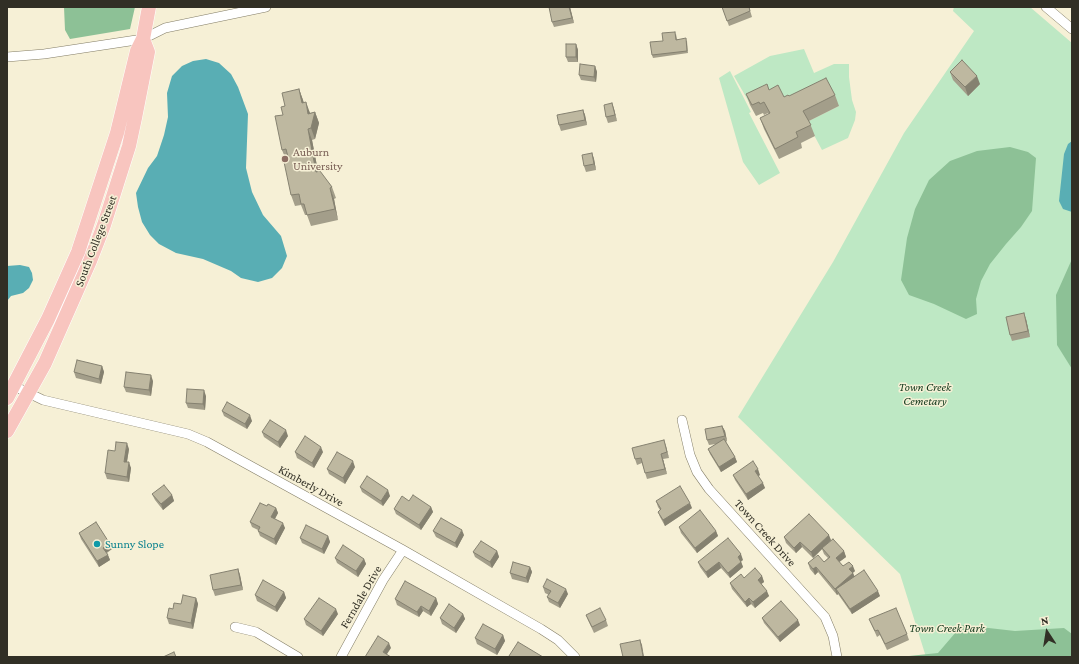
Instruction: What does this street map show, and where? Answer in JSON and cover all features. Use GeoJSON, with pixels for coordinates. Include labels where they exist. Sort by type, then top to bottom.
{"type":"FeatureCollection","features":[{"type":"Feature","properties":{"kind":"main road","name":"South College Street"},"geometry":{"type":"LineString","coordinates":[[10,392],[48,319],[78,252],[117,133],[137,51],[143,39],[149,7]]}},
{"type":"Feature","properties":{"kind":"main road","name":"South College Street"},"geometry":{"type":"LineString","coordinates":[[7,431],[45,363],[63,325],[104,225],[129,146],[135,118],[148,52],[143,39]]}},
{"type":"Feature","properties":{"kind":"street"},"geometry":{"type":"LineString","coordinates":[[7,57],[44,54],[143,39],[165,28],[266,7]]}},
{"type":"Feature","properties":{"kind":"street"},"geometry":{"type":"LineString","coordinates":[[1046,7],[1072,29]]}},
{"type":"Feature","properties":{"kind":"street","name":"Kimberly Drive"},"geometry":{"type":"LineString","coordinates":[[10,392],[28,393],[43,400],[188,434],[207,442],[404,550],[541,629],[558,640],[575,657]]}},
{"type":"Feature","properties":{"kind":"street","name":"Town Creek Drive"},"geometry":{"type":"LineString","coordinates":[[682,420],[690,455],[697,472],[709,489],[825,617],[833,636],[837,657]]}},
{"type":"Feature","properties":{"kind":"street","name":"Ferndale Drive"},"geometry":{"type":"LineString","coordinates":[[342,657],[383,580],[404,550]]}},
{"type":"Feature","properties":{"kind":"street"},"geometry":{"type":"LineString","coordinates":[[235,627],[256,632],[298,657]]}},
{"type":"Feature","properties":{"kind":"green space"},"geometry":{"type":"Polygon","coordinates":[[[64,7],[135,7],[130,29],[70,39],[65,30],[64,7]]]}},
{"type":"Feature","properties":{"kind":"green space","name":"Town Creek Cemetary"},"geometry":{"type":"Polygon","coordinates":[[[954,7],[1030,7],[1072,43],[1072,290],[1064,303],[1072,372],[1072,657],[926,657],[900,574],[738,417],[833,262],[904,133],[974,31],[953,11],[954,7]]]}},
{"type":"Feature","properties":{"kind":"green space"},"geometry":{"type":"Polygon","coordinates":[[[804,49],[814,73],[834,64],[849,64],[852,100],[856,112],[855,120],[848,138],[822,150],[807,122],[839,106],[793,107],[770,93],[750,104],[734,76],[770,56],[804,49]]]}},
{"type":"Feature","properties":{"kind":"green space"},"geometry":{"type":"Polygon","coordinates":[[[730,71],[751,112],[749,113],[780,173],[759,185],[743,162],[719,78],[730,71]]]}},
{"type":"Feature","properties":{"kind":"green space"},"geometry":{"type":"Polygon","coordinates":[[[1010,147],[1028,152],[1036,158],[1032,211],[1021,227],[990,264],[981,281],[976,299],[977,314],[966,319],[934,304],[909,295],[901,280],[907,238],[915,209],[929,180],[950,161],[977,151],[1010,147]]]}},
{"type":"Feature","properties":{"kind":"green space"},"geometry":{"type":"Polygon","coordinates":[[[1072,259],[1072,369],[1057,345],[1056,295],[1072,259]]]}},
{"type":"Feature","properties":{"kind":"green space"},"geometry":{"type":"Polygon","coordinates":[[[962,625],[1015,631],[1064,628],[1072,634],[1072,657],[909,656],[938,653],[962,625]]]}},
{"type":"Feature","properties":{"kind":"water"},"geometry":{"type":"Polygon","coordinates":[[[206,59],[219,63],[231,74],[238,87],[248,114],[246,168],[252,192],[263,215],[281,236],[287,256],[282,268],[272,278],[258,282],[241,278],[231,271],[203,259],[176,253],[159,244],[150,235],[142,222],[138,207],[136,193],[148,168],[157,156],[164,135],[168,117],[167,93],[172,76],[182,66],[193,61],[206,59]]]}},
{"type":"Feature","properties":{"kind":"water"},"geometry":{"type":"Polygon","coordinates":[[[1072,141],[1072,212],[1063,209],[1059,201],[1064,154],[1068,144],[1072,141]]]}},
{"type":"Feature","properties":{"kind":"water"},"geometry":{"type":"Polygon","coordinates":[[[20,265],[29,267],[33,280],[29,288],[23,293],[11,296],[7,301],[7,266],[20,265]]]}},
{"type":"Feature","properties":{"kind":"building"},"geometry":{"type":"Polygon","coordinates":[[[549,7],[569,7],[572,18],[552,22],[549,7]]]}},
{"type":"Feature","properties":{"kind":"building"},"geometry":{"type":"Polygon","coordinates":[[[722,7],[749,7],[750,11],[727,21],[722,7]]]}},
{"type":"Feature","properties":{"kind":"building"},"geometry":{"type":"Polygon","coordinates":[[[675,32],[676,40],[686,38],[687,51],[652,55],[650,42],[663,41],[662,33],[675,32]]]}},
{"type":"Feature","properties":{"kind":"building"},"geometry":{"type":"Polygon","coordinates":[[[566,44],[576,44],[576,57],[566,57],[566,44]]]}},
{"type":"Feature","properties":{"kind":"building"},"geometry":{"type":"Polygon","coordinates":[[[962,60],[977,76],[965,87],[950,72],[962,60]]]}},
{"type":"Feature","properties":{"kind":"building"},"geometry":{"type":"Polygon","coordinates":[[[580,64],[595,66],[594,77],[579,75],[580,64]]]}},
{"type":"Feature","properties":{"kind":"building"},"geometry":{"type":"Polygon","coordinates":[[[826,78],[835,95],[803,111],[811,125],[796,132],[798,137],[775,149],[760,118],[770,113],[764,102],[760,104],[759,102],[752,105],[746,94],[767,84],[769,90],[778,85],[784,97],[789,96],[826,78]]]}},
{"type":"Feature","properties":{"kind":"building"},"geometry":{"type":"Polygon","coordinates":[[[299,89],[302,103],[306,102],[308,114],[315,112],[311,128],[308,129],[316,172],[320,171],[332,187],[330,188],[335,209],[307,215],[304,204],[301,204],[299,194],[291,195],[284,162],[289,161],[286,149],[282,150],[275,116],[283,115],[281,107],[285,106],[282,93],[299,89]]]}},
{"type":"Feature","properties":{"kind":"building"},"geometry":{"type":"Polygon","coordinates":[[[612,103],[615,115],[606,117],[604,105],[612,103]]]}},
{"type":"Feature","properties":{"kind":"building"},"geometry":{"type":"Polygon","coordinates":[[[583,110],[585,120],[559,125],[557,115],[583,110]]]}},
{"type":"Feature","properties":{"kind":"building"},"geometry":{"type":"Polygon","coordinates":[[[592,153],[594,164],[584,166],[582,155],[592,153]]]}},
{"type":"Feature","properties":{"kind":"building"},"geometry":{"type":"Polygon","coordinates":[[[1024,313],[1028,331],[1010,335],[1006,317],[1024,313]]]}},
{"type":"Feature","properties":{"kind":"building"},"geometry":{"type":"Polygon","coordinates":[[[77,360],[102,366],[99,379],[74,372],[77,360]]]}},
{"type":"Feature","properties":{"kind":"building"},"geometry":{"type":"Polygon","coordinates":[[[126,372],[151,375],[149,390],[124,387],[126,372]]]}},
{"type":"Feature","properties":{"kind":"building"},"geometry":{"type":"Polygon","coordinates":[[[187,389],[204,390],[203,404],[186,403],[187,389]]]}},
{"type":"Feature","properties":{"kind":"building"},"geometry":{"type":"Polygon","coordinates":[[[227,402],[250,415],[245,424],[222,411],[227,402]]]}},
{"type":"Feature","properties":{"kind":"building"},"geometry":{"type":"Polygon","coordinates":[[[270,420],[286,430],[278,442],[262,432],[270,420]]]}},
{"type":"Feature","properties":{"kind":"building"},"geometry":{"type":"Polygon","coordinates":[[[722,426],[725,436],[707,440],[705,429],[722,426]]]}},
{"type":"Feature","properties":{"kind":"building"},"geometry":{"type":"Polygon","coordinates":[[[305,436],[321,447],[312,463],[295,452],[305,436]]]}},
{"type":"Feature","properties":{"kind":"building"},"geometry":{"type":"Polygon","coordinates":[[[724,439],[735,457],[719,467],[708,449],[724,439]]]}},
{"type":"Feature","properties":{"kind":"building"},"geometry":{"type":"Polygon","coordinates":[[[664,440],[667,452],[661,454],[665,469],[645,473],[641,458],[635,459],[632,448],[664,440]]]}},
{"type":"Feature","properties":{"kind":"building"},"geometry":{"type":"Polygon","coordinates":[[[116,442],[127,443],[124,462],[129,462],[127,477],[105,473],[108,450],[115,451],[116,442]]]}},
{"type":"Feature","properties":{"kind":"building"},"geometry":{"type":"Polygon","coordinates":[[[337,452],[353,461],[343,478],[327,469],[337,452]]]}},
{"type":"Feature","properties":{"kind":"building"},"geometry":{"type":"Polygon","coordinates":[[[753,461],[758,469],[755,471],[763,483],[746,494],[733,475],[753,461]]]}},
{"type":"Feature","properties":{"kind":"building"},"geometry":{"type":"Polygon","coordinates":[[[367,476],[388,490],[381,501],[360,487],[367,476]]]}},
{"type":"Feature","properties":{"kind":"building"},"geometry":{"type":"Polygon","coordinates":[[[164,485],[172,495],[161,504],[152,494],[164,485]]]}},
{"type":"Feature","properties":{"kind":"building"},"geometry":{"type":"Polygon","coordinates":[[[680,486],[690,503],[663,520],[658,512],[661,509],[656,501],[680,486]]]}},
{"type":"Feature","properties":{"kind":"building"},"geometry":{"type":"Polygon","coordinates":[[[413,495],[431,507],[419,525],[394,509],[402,496],[409,501],[413,495]]]}},
{"type":"Feature","properties":{"kind":"building"},"geometry":{"type":"Polygon","coordinates":[[[260,503],[267,506],[268,504],[276,508],[271,517],[283,523],[274,539],[258,531],[260,527],[250,522],[260,503]]]}},
{"type":"Feature","properties":{"kind":"building"},"geometry":{"type":"Polygon","coordinates":[[[700,510],[716,531],[695,548],[679,527],[700,510]]]}},
{"type":"Feature","properties":{"kind":"building"},"geometry":{"type":"Polygon","coordinates":[[[809,514],[829,535],[811,552],[800,542],[794,548],[784,537],[809,514]]]}},
{"type":"Feature","properties":{"kind":"building"},"geometry":{"type":"Polygon","coordinates":[[[441,518],[462,530],[455,543],[433,531],[441,518]]]}},
{"type":"Feature","properties":{"kind":"building","name":"Sunny Slope"},"geometry":{"type":"Polygon","coordinates":[[[96,522],[110,544],[103,548],[108,555],[97,561],[79,533],[96,522]]]}},
{"type":"Feature","properties":{"kind":"building"},"geometry":{"type":"Polygon","coordinates":[[[306,525],[328,536],[322,549],[300,538],[306,525]]]}},
{"type":"Feature","properties":{"kind":"building"},"geometry":{"type":"Polygon","coordinates":[[[728,538],[741,554],[738,557],[741,562],[728,573],[719,562],[706,572],[698,562],[728,538]]]}},
{"type":"Feature","properties":{"kind":"building"},"geometry":{"type":"Polygon","coordinates":[[[833,539],[844,551],[836,558],[843,566],[849,562],[853,566],[849,569],[853,573],[835,589],[816,567],[813,569],[808,563],[818,555],[824,562],[830,557],[822,548],[833,539]]]}},
{"type":"Feature","properties":{"kind":"building"},"geometry":{"type":"Polygon","coordinates":[[[481,541],[497,551],[490,562],[473,552],[481,541]]]}},
{"type":"Feature","properties":{"kind":"building"},"geometry":{"type":"Polygon","coordinates":[[[343,545],[364,559],[356,571],[335,558],[343,545]]]}},
{"type":"Feature","properties":{"kind":"building"},"geometry":{"type":"Polygon","coordinates":[[[513,562],[530,567],[526,578],[510,573],[513,562]]]}},
{"type":"Feature","properties":{"kind":"building"},"geometry":{"type":"Polygon","coordinates":[[[755,568],[762,576],[758,580],[767,591],[753,602],[749,598],[745,602],[730,583],[741,574],[744,578],[755,568]]]}},
{"type":"Feature","properties":{"kind":"building"},"geometry":{"type":"Polygon","coordinates":[[[238,569],[241,585],[213,590],[210,575],[238,569]]]}},
{"type":"Feature","properties":{"kind":"building"},"geometry":{"type":"Polygon","coordinates":[[[864,570],[878,591],[850,609],[836,589],[864,570]]]}},
{"type":"Feature","properties":{"kind":"building"},"geometry":{"type":"Polygon","coordinates":[[[547,579],[566,589],[558,603],[547,597],[551,591],[543,587],[547,579]]]}},
{"type":"Feature","properties":{"kind":"building"},"geometry":{"type":"Polygon","coordinates":[[[263,580],[284,592],[275,607],[255,595],[263,580]]]}},
{"type":"Feature","properties":{"kind":"building"},"geometry":{"type":"Polygon","coordinates":[[[405,581],[436,598],[429,611],[421,606],[417,612],[395,599],[405,581]]]}},
{"type":"Feature","properties":{"kind":"building"},"geometry":{"type":"Polygon","coordinates":[[[183,595],[196,598],[191,623],[167,618],[169,608],[173,609],[174,603],[181,604],[183,595]]]}},
{"type":"Feature","properties":{"kind":"building"},"geometry":{"type":"Polygon","coordinates":[[[319,598],[336,609],[321,631],[304,619],[319,598]]]}},
{"type":"Feature","properties":{"kind":"building"},"geometry":{"type":"Polygon","coordinates":[[[781,601],[798,620],[778,637],[762,618],[781,601]]]}},
{"type":"Feature","properties":{"kind":"building"},"geometry":{"type":"Polygon","coordinates":[[[449,604],[463,614],[454,628],[440,618],[449,604]]]}},
{"type":"Feature","properties":{"kind":"building"},"geometry":{"type":"Polygon","coordinates":[[[600,608],[606,620],[592,627],[586,615],[600,608]]]}},
{"type":"Feature","properties":{"kind":"building"},"geometry":{"type":"Polygon","coordinates":[[[896,608],[907,634],[885,644],[878,630],[875,631],[869,619],[896,608]]]}},
{"type":"Feature","properties":{"kind":"building"},"geometry":{"type":"Polygon","coordinates":[[[483,624],[503,635],[495,649],[475,638],[483,624]]]}},
{"type":"Feature","properties":{"kind":"building"},"geometry":{"type":"Polygon","coordinates":[[[378,636],[389,643],[383,652],[391,657],[365,657],[378,636]]]}},
{"type":"Feature","properties":{"kind":"building"},"geometry":{"type":"Polygon","coordinates":[[[640,640],[643,656],[623,657],[620,644],[640,640]]]}},
{"type":"Feature","properties":{"kind":"building"},"geometry":{"type":"Polygon","coordinates":[[[518,642],[543,657],[509,656],[518,642]]]}},
{"type":"Feature","properties":{"kind":"building"},"geometry":{"type":"Polygon","coordinates":[[[174,652],[176,657],[163,657],[174,652]]]}},
{"type":"Feature","properties":{"kind":"place","name":"Auburn University"},"geometry":{"type":"Point","coordinates":[285,159]}},
{"type":"Feature","properties":{"kind":"place","name":"Sunny Slope"},"geometry":{"type":"Point","coordinates":[97,544]}},
{"type":"Feature","properties":{"kind":"park label","name":"Town Creek Park"},"geometry":{"type":"Point","coordinates":[947,628]}}]}
